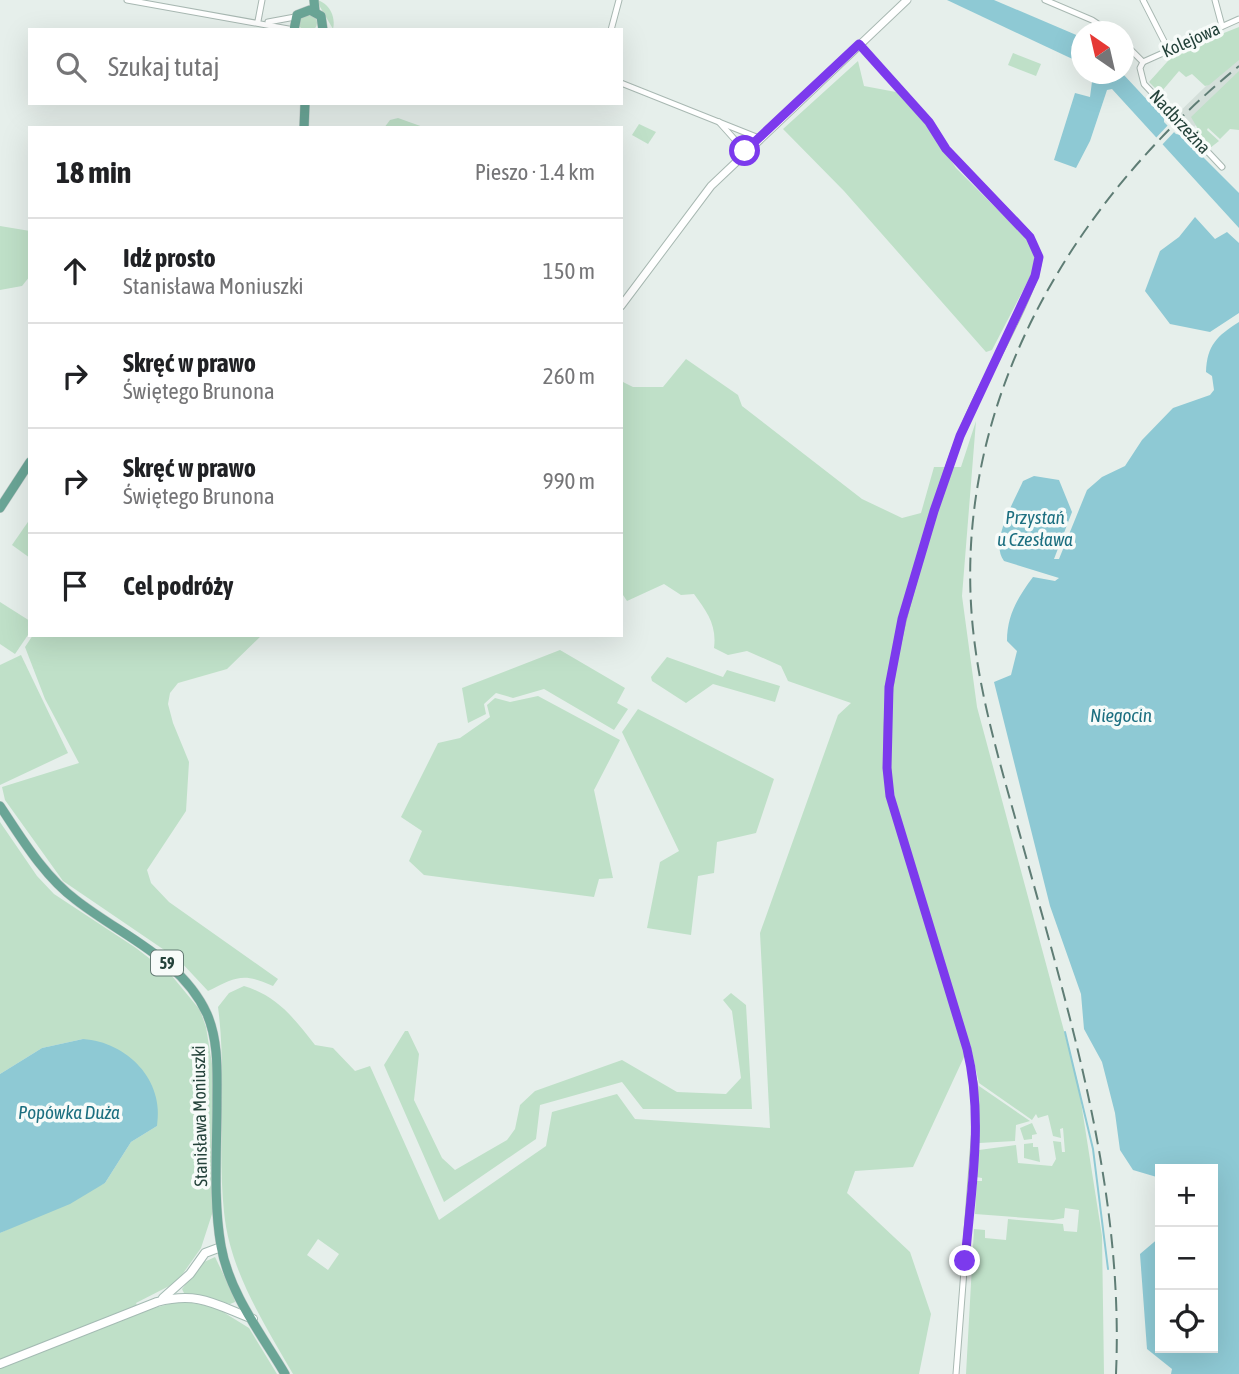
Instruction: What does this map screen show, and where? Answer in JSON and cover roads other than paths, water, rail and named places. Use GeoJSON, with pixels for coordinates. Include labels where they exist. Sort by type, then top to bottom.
{"type":"FeatureCollection","features":[{"type":"Feature","properties":{"kind":"main road"},"geometry":{"type":"LineString","coordinates":[[294,28],[295,18],[309,7],[313,0]]}},
{"type":"Feature","properties":{"kind":"main road"},"geometry":{"type":"LineString","coordinates":[[309,7],[323,20],[323,28]]}},
{"type":"Feature","properties":{"kind":"main road"},"geometry":{"type":"LineString","coordinates":[[304,126],[305,105]]}},
{"type":"Feature","properties":{"kind":"main road"},"geometry":{"type":"LineString","coordinates":[[0,508],[28,465]]}},
{"type":"Feature","properties":{"kind":"main road","name":"Stanisława Moniuszki"},"geometry":{"type":"LineString","coordinates":[[0,806],[40,864],[64,889],[164,961],[193,990],[205,1011],[216,1052],[217,1180],[221,1247],[230,1278],[285,1374]]}},
{"type":"Feature","properties":{"kind":"main road"},"geometry":{"type":"LineString","coordinates":[[157,1302],[174,1291],[205,1253],[221,1247]]}},
{"type":"Feature","properties":{"kind":"main road"},"geometry":{"type":"LineString","coordinates":[[0,1364],[157,1302],[177,1297],[205,1299],[253,1320]]}},
{"type":"Feature","properties":{"kind":"street"},"geometry":{"type":"LineString","coordinates":[[127,0],[265,22],[287,28]]}},
{"type":"Feature","properties":{"kind":"street"},"geometry":{"type":"LineString","coordinates":[[258,21],[262,0]]}},
{"type":"Feature","properties":{"kind":"street"},"geometry":{"type":"LineString","coordinates":[[612,28],[619,0]]}},
{"type":"Feature","properties":{"kind":"street"},"geometry":{"type":"LineString","coordinates":[[623,303],[700,199],[745,151],[907,0]]}},
{"type":"Feature","properties":{"kind":"street"},"geometry":{"type":"LineString","coordinates":[[1045,0],[1094,21]]}},
{"type":"Feature","properties":{"kind":"street"},"geometry":{"type":"LineString","coordinates":[[1143,0],[1167,49]]}},
{"type":"Feature","properties":{"kind":"street"},"geometry":{"type":"LineString","coordinates":[[1214,0],[1222,26]]}},
{"type":"Feature","properties":{"kind":"street"},"geometry":{"type":"LineString","coordinates":[[265,22],[295,18]]}},
{"type":"Feature","properties":{"kind":"street","name":"Kolejowa"},"geometry":{"type":"LineString","coordinates":[[1143,62],[1239,19]]}},
{"type":"Feature","properties":{"kind":"street"},"geometry":{"type":"LineString","coordinates":[[859,44],[929,122],[946,149],[1027,233],[1039,257],[1030,288],[971,410],[934,511],[899,632],[889,687],[887,768],[890,796],[967,1049],[975,1087],[974,1148],[956,1374]]}},
{"type":"Feature","properties":{"kind":"street","name":"Nadbrzeżna"},"geometry":{"type":"LineString","coordinates":[[1134,53],[1143,62],[1140,77],[1144,84],[1222,167]]}},
{"type":"Feature","properties":{"kind":"street"},"geometry":{"type":"LineString","coordinates":[[623,84],[759,138]]}},
{"type":"Feature","properties":{"kind":"street"},"geometry":{"type":"LineString","coordinates":[[719,122],[745,151]]}},
{"type":"Feature","properties":{"kind":"water"},"geometry":{"type":"Polygon","coordinates":[[[947,0],[994,0],[1071,33],[1071,58],[947,0]]]}},
{"type":"Feature","properties":{"kind":"water"},"geometry":{"type":"Polygon","coordinates":[[[1092,84],[1132,84],[1164,118],[1164,122],[1176,134],[1181,135],[1239,193],[1239,228],[1112,89],[1107,90],[1090,141],[1076,168],[1054,160],[1075,93],[1090,97],[1092,84]]]}},
{"type":"Feature","properties":{"kind":"water"},"geometry":{"type":"Polygon","coordinates":[[[1195,217],[1215,239],[1227,232],[1239,243],[1239,313],[1210,332],[1170,324],[1145,291],[1160,251],[1179,237],[1195,217]]]}},
{"type":"Feature","properties":{"kind":"water","name":"Niegocin"},"geometry":{"type":"Polygon","coordinates":[[[1239,322],[1239,1374],[1171,1374],[1172,1369],[1147,1349],[1140,1254],[1155,1241],[1155,1353],[1218,1353],[1218,1164],[1155,1164],[1155,1177],[1133,1170],[1120,1150],[1115,1113],[1102,1062],[1084,1029],[1081,994],[1050,906],[994,682],[1011,675],[1017,651],[1007,641],[1008,632],[1014,607],[1023,592],[1033,577],[1055,581],[1059,578],[1004,561],[1000,553],[1001,532],[1023,481],[1034,476],[1059,480],[1072,512],[1054,559],[1059,559],[1087,490],[1102,477],[1125,466],[1142,440],[1173,408],[1210,395],[1214,390],[1212,376],[1206,372],[1208,355],[1219,337],[1239,322]]]}},
{"type":"Feature","properties":{"kind":"water","name":"Popówka Duża"},"geometry":{"type":"Polygon","coordinates":[[[83,1039],[114,1047],[140,1066],[155,1093],[157,1126],[131,1142],[105,1183],[70,1204],[0,1233],[0,1074],[42,1048],[83,1039]]]}},
{"type":"Feature","properties":{"kind":"waterway"},"geometry":{"type":"LineString","coordinates":[[1065,1032],[1093,1149],[1108,1269]]}},
{"type":"Feature","properties":{"kind":"railway"},"geometry":{"type":"LineString","coordinates":[[1116,1374],[1112,1239],[1103,1172],[1076,1041],[984,697],[975,646],[970,561],[979,479],[999,399],[1030,323],[1071,251],[1120,184],[1177,122],[1239,66]]}},
{"type":"Feature","properties":{"kind":"water label","name":"Przystań u Czesława"},"geometry":{"type":"Point","coordinates":[1035,528]}}]}
